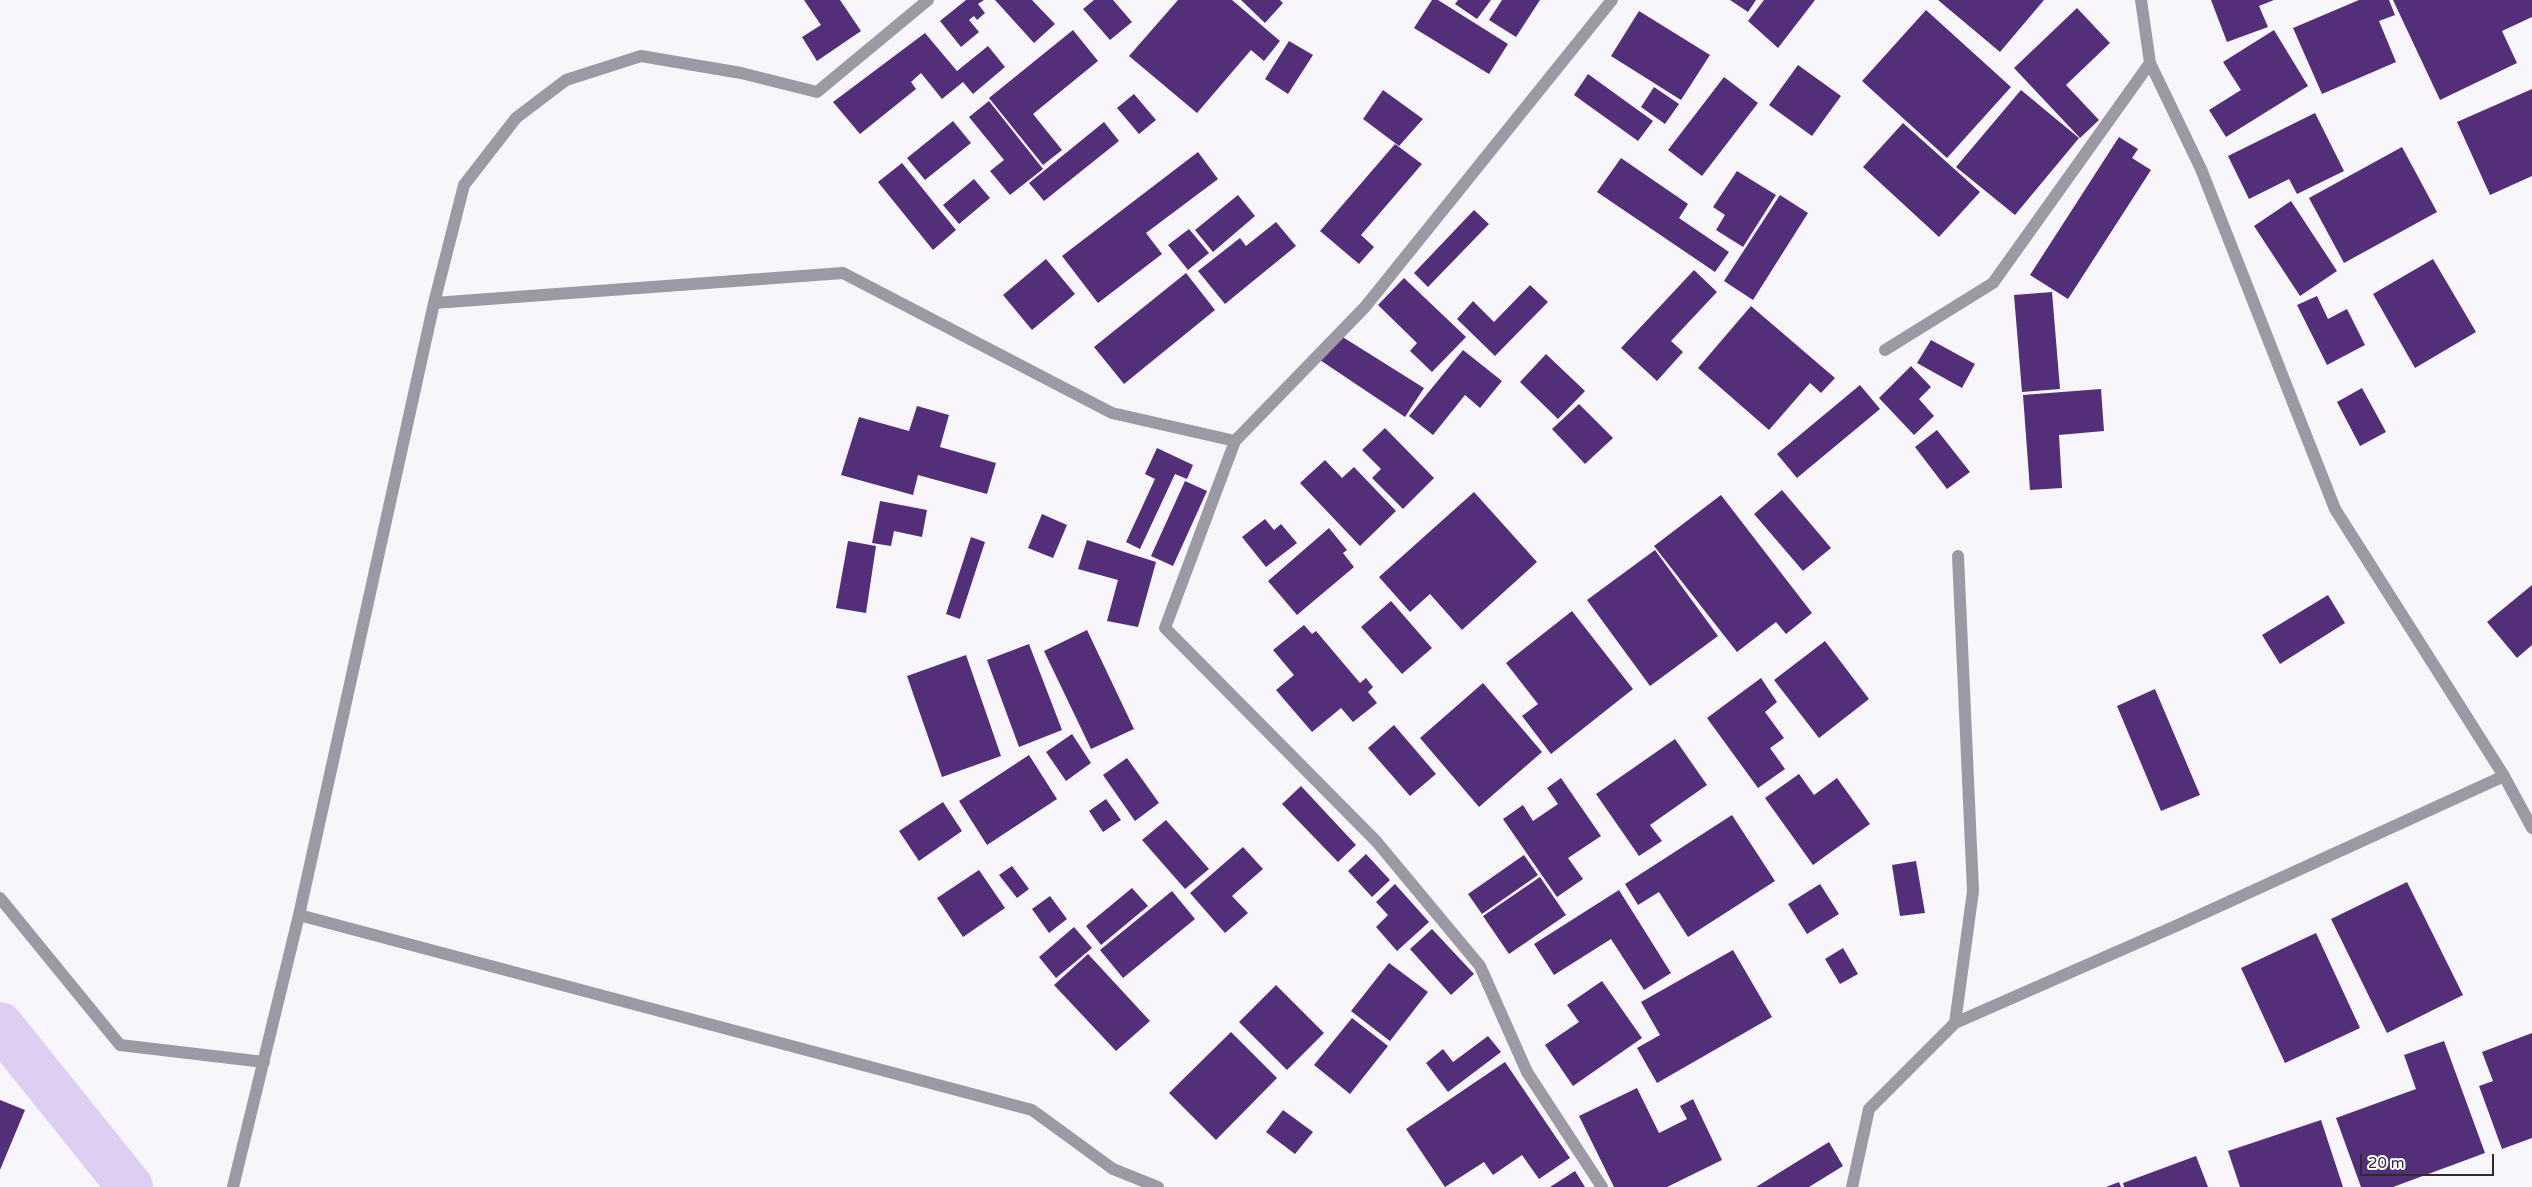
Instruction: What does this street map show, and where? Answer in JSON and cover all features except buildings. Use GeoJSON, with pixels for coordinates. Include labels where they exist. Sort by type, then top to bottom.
{"type":"FeatureCollection","features":[{"type":"Feature","properties":{"kind":"street"},"geometry":{"type":"LineString","coordinates":[[234,1187],[299,915],[434,303],[464,185],[516,118],[566,80],[641,56],[741,73],[817,92],[928,0]]}},
{"type":"Feature","properties":{"kind":"street"},"geometry":{"type":"LineString","coordinates":[[1602,1187],[1527,1072],[1480,966],[1376,841],[1165,628],[1235,441],[1365,306],[1612,0]]}},
{"type":"Feature","properties":{"kind":"street"},"geometry":{"type":"LineString","coordinates":[[2141,0],[2150,64],[2201,169],[2335,509],[2504,776],[2532,828]]}},
{"type":"Feature","properties":{"kind":"street"},"geometry":{"type":"LineString","coordinates":[[1885,350],[1993,283],[2150,64]]}},
{"type":"Feature","properties":{"kind":"street"},"geometry":{"type":"LineString","coordinates":[[434,303],[843,273],[1112,413],[1235,441]]}},
{"type":"Feature","properties":{"kind":"street"},"geometry":{"type":"LineString","coordinates":[[1954,1023],[1973,891],[1958,556]]}},
{"type":"Feature","properties":{"kind":"street"},"geometry":{"type":"LineString","coordinates":[[1852,1187],[1869,1109],[1954,1023],[2178,925],[2504,776]]}},
{"type":"Feature","properties":{"kind":"street"},"geometry":{"type":"LineString","coordinates":[[0,898],[120,1044],[264,1062]]}},
{"type":"Feature","properties":{"kind":"street"},"geometry":{"type":"LineString","coordinates":[[299,915],[1032,1110],[1113,1169],[1158,1187]]}},
{"type":"Feature","properties":{"kind":"waterway"},"geometry":{"type":"LineString","coordinates":[[0,1025],[130,1187]]}}]}
